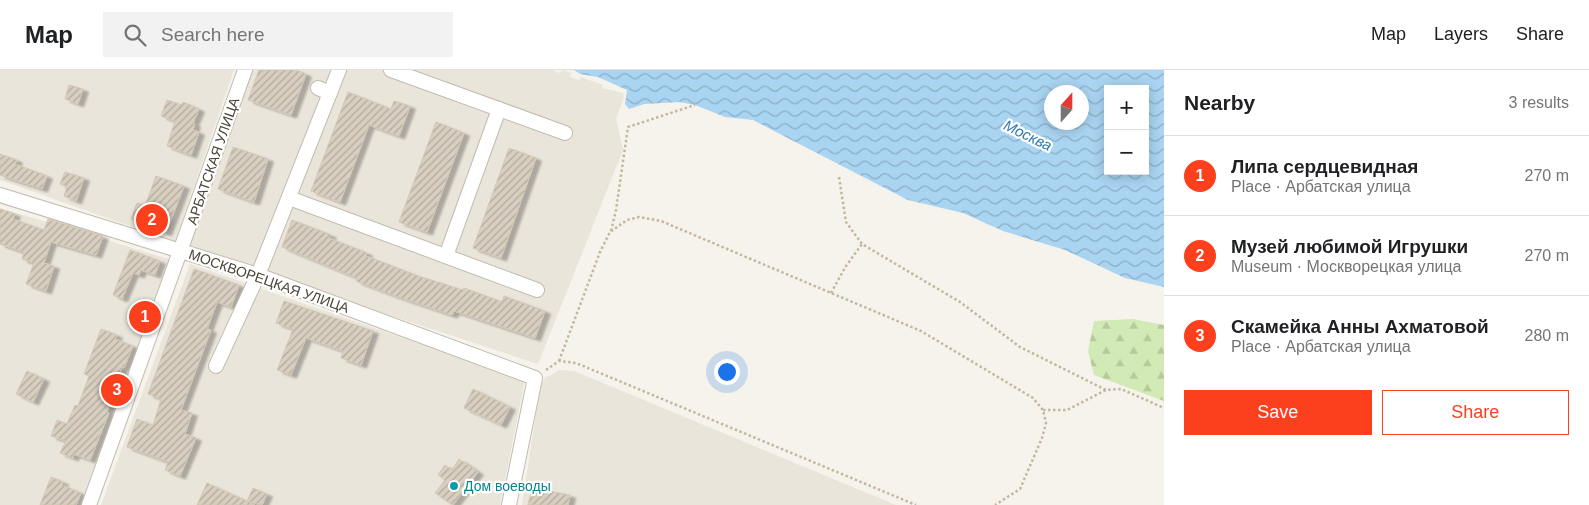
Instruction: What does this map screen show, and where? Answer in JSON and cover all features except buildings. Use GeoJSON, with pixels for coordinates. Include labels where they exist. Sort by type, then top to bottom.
{"type":"FeatureCollection","features":[{"type":"Feature","properties":{"kind":"street","name":"АРБАТСКАЯ УЛИЦА"},"geometry":{"type":"LineString","coordinates":[[89,505],[245,70]]}},
{"type":"Feature","properties":{"kind":"street"},"geometry":{"type":"LineString","coordinates":[[216,366],[258,275],[288,198],[324,90],[339,70]]}},
{"type":"Feature","properties":{"kind":"street"},"geometry":{"type":"LineString","coordinates":[[391,70],[565,133]]}},
{"type":"Feature","properties":{"kind":"street"},"geometry":{"type":"LineString","coordinates":[[446,256],[499,109]]}},
{"type":"Feature","properties":{"kind":"street","name":"МОСКВОРЕЦКАЯ УЛИЦА"},"geometry":{"type":"LineString","coordinates":[[0,195],[258,275],[535,378]]}},
{"type":"Feature","properties":{"kind":"street"},"geometry":{"type":"LineString","coordinates":[[288,198],[537,290]]}},
{"type":"Feature","properties":{"kind":"street"},"geometry":{"type":"LineString","coordinates":[[509,505],[535,378]]}},
{"type":"Feature","properties":{"kind":"path"},"geometry":{"type":"LineString","coordinates":[[535,378],[559,361],[600,252],[610,232],[616,210],[628,127],[695,105]]}},
{"type":"Feature","properties":{"kind":"path"},"geometry":{"type":"LineString","coordinates":[[839,177],[846,222],[862,244],[960,302],[1020,347],[1106,390]]}},
{"type":"Feature","properties":{"kind":"path"},"geometry":{"type":"LineString","coordinates":[[610,232],[626,220],[639,217],[661,221],[921,331],[1033,398],[1043,410],[1046,423],[1042,438],[1020,489],[995,505]]}},
{"type":"Feature","properties":{"kind":"path"},"geometry":{"type":"LineString","coordinates":[[831,293],[846,266],[862,244]]}},
{"type":"Feature","properties":{"kind":"path"},"geometry":{"type":"LineString","coordinates":[[559,361],[576,363],[916,505]]}},
{"type":"Feature","properties":{"kind":"path"},"geometry":{"type":"LineString","coordinates":[[1043,410],[1067,410],[1106,390],[1121,389],[1164,408]]}},
{"type":"Feature","properties":{"kind":"shaded area"},"geometry":{"type":"Polygon","coordinates":[[[0,70],[234,70],[175,242],[0,180],[0,70]]]}},
{"type":"Feature","properties":{"kind":"shaded area"},"geometry":{"type":"Polygon","coordinates":[[[253,70],[552,70],[559,73],[563,70],[571,73],[570,77],[579,80],[581,77],[603,85],[602,88],[623,93],[624,97],[616,119],[623,150],[538,364],[188,249],[253,70]]]}},
{"type":"Feature","properties":{"kind":"shaded area"},"geometry":{"type":"Polygon","coordinates":[[[0,208],[169,259],[80,505],[0,505],[0,208]]]}},
{"type":"Feature","properties":{"kind":"shaded area"},"geometry":{"type":"Polygon","coordinates":[[[190,264],[525,380],[500,505],[101,505],[190,264]]]}},
{"type":"Feature","properties":{"kind":"shaded area"},"geometry":{"type":"Polygon","coordinates":[[[560,370],[574,371],[896,505],[522,505],[540,386],[545,378],[560,370]]]}},
{"type":"Feature","properties":{"kind":"green space"},"geometry":{"type":"Polygon","coordinates":[[[1133,319],[1164,325],[1164,401],[1094,375],[1088,351],[1094,321],[1133,319]]]}},
{"type":"Feature","properties":{"kind":"water","name":"Москва"},"geometry":{"type":"Polygon","coordinates":[[[574,70],[1164,70],[1164,287],[1125,278],[1065,250],[1003,231],[963,213],[908,200],[753,120],[725,117],[695,105],[679,102],[644,104],[629,109],[625,104],[627,90],[598,77],[580,74],[574,70]]]}},
{"type":"Feature","properties":{"kind":"place","name":"Музей любимой Игрушки"},"geometry":{"type":"Point","coordinates":[152,220]}},
{"type":"Feature","properties":{"kind":"place","name":"Липа сердцевидная"},"geometry":{"type":"Point","coordinates":[145,317]}},
{"type":"Feature","properties":{"kind":"place","name":"Скамейка Анны Ахматовой"},"geometry":{"type":"Point","coordinates":[117,390]}},
{"type":"Feature","properties":{"kind":"place","name":"Дом воеводы"},"geometry":{"type":"Point","coordinates":[454,486]}}]}
